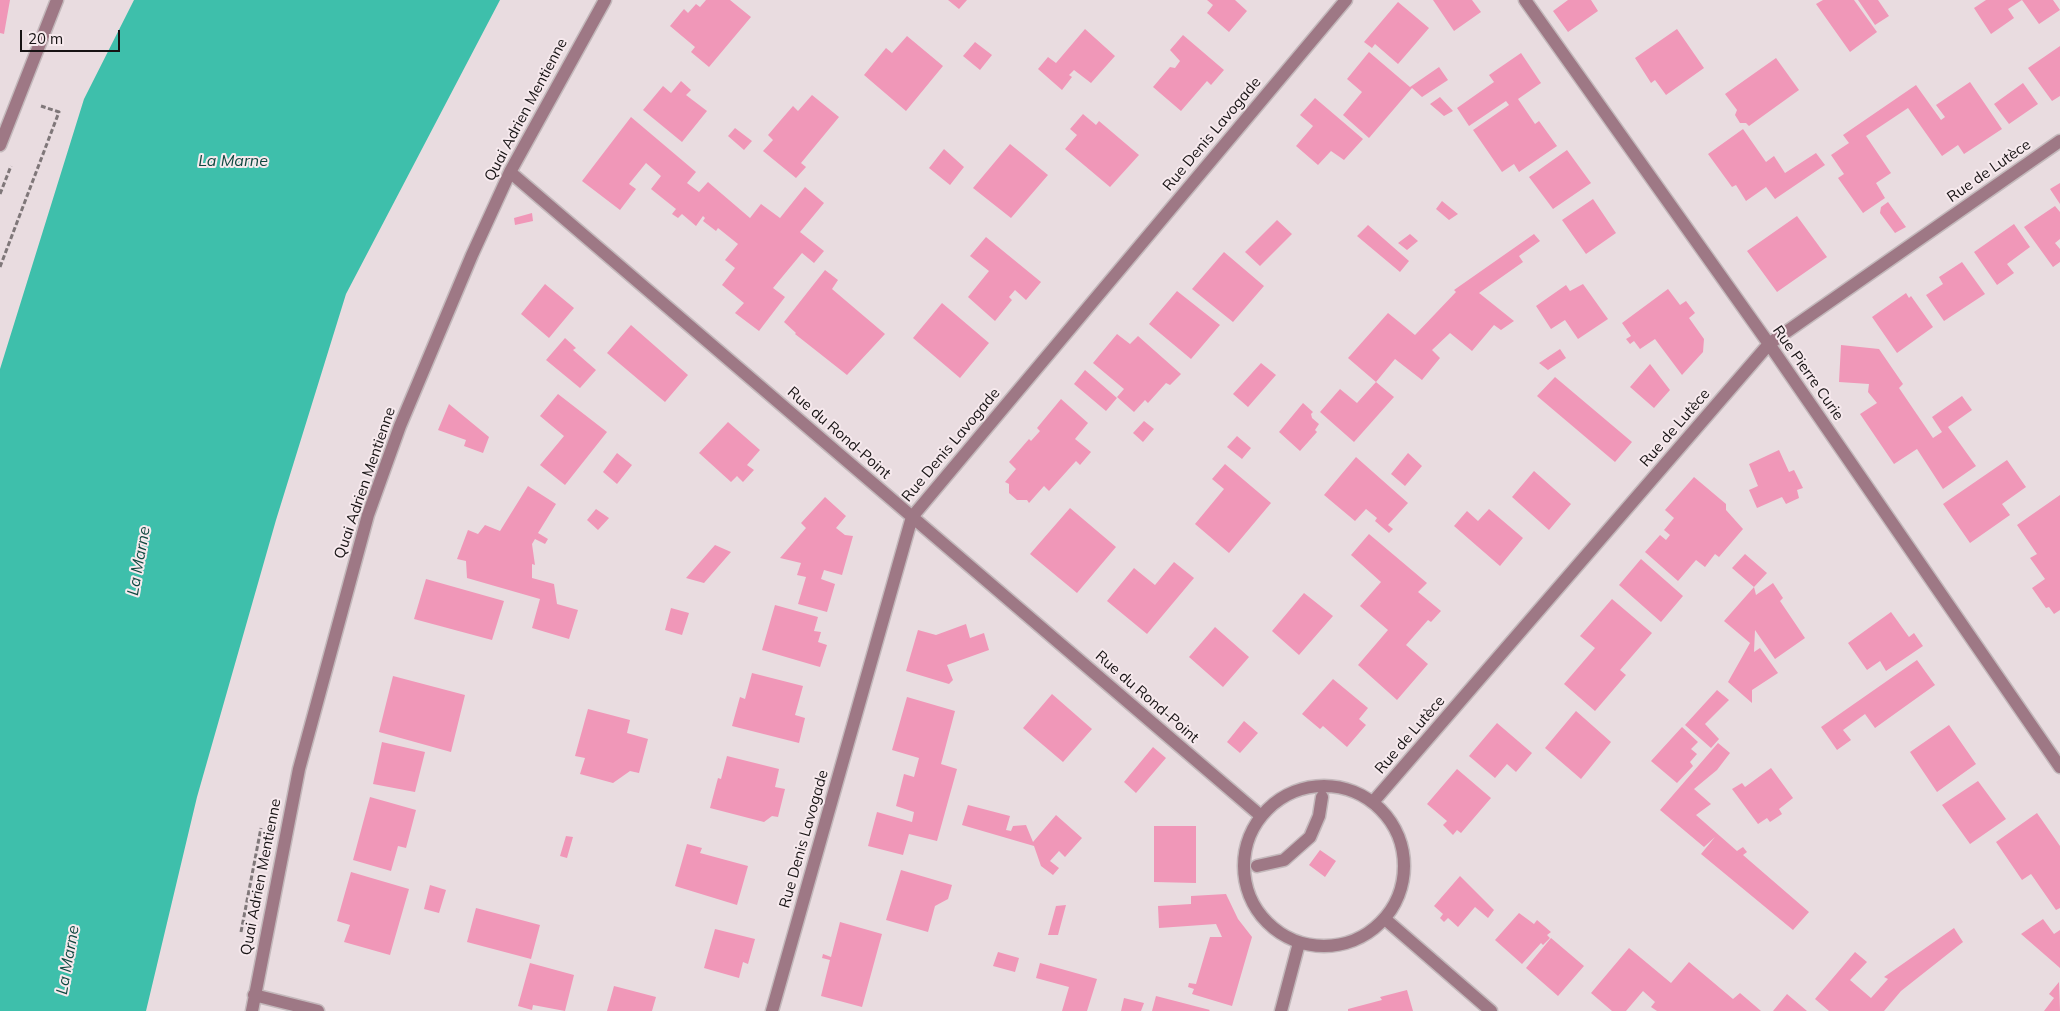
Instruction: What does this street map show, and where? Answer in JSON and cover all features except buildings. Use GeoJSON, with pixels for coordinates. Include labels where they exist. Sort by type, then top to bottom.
{"type":"FeatureCollection","features":[{"type":"Feature","properties":{"kind":"street"},"geometry":{"type":"LineString","coordinates":[[0,145],[56,0]]}},
{"type":"Feature","properties":{"kind":"street","name":"Quai Adrien Mentienne"},"geometry":{"type":"LineString","coordinates":[[252,1011],[299,769],[368,515],[400,426],[433,344],[510,172],[605,0]]}},
{"type":"Feature","properties":{"kind":"street","name":"Rue Denis Lavogade"},"geometry":{"type":"LineString","coordinates":[[772,1011],[912,517],[1346,0]]}},
{"type":"Feature","properties":{"kind":"street","name":"Rue Pierre Curie"},"geometry":{"type":"LineString","coordinates":[[1525,0],[1769,344],[2060,766]]}},
{"type":"Feature","properties":{"kind":"street","name":"Rue de Lutèce"},"geometry":{"type":"LineString","coordinates":[[1373,802],[1769,344],[2060,141]]}},
{"type":"Feature","properties":{"kind":"street","name":"Rue du Rond-Point"},"geometry":{"type":"LineString","coordinates":[[510,172],[1261,816]]}},
{"type":"Feature","properties":{"kind":"street"},"geometry":{"type":"LineString","coordinates":[[1327,786],[1351,791],[1373,802],[1391,821],[1402,845],[1405,871],[1399,896],[1385,919],[1368,934],[1346,943],[1323,947],[1300,943],[1277,931],[1258,913],[1247,889],[1244,864],[1248,838],[1261,816],[1279,800],[1302,789],[1327,786]]}},
{"type":"Feature","properties":{"kind":"street"},"geometry":{"type":"LineString","coordinates":[[1257,866],[1284,860],[1310,837],[1319,816],[1322,797]]}},
{"type":"Feature","properties":{"kind":"street"},"geometry":{"type":"LineString","coordinates":[[1385,919],[1491,1011]]}},
{"type":"Feature","properties":{"kind":"street"},"geometry":{"type":"LineString","coordinates":[[1281,1011],[1300,943]]}},
{"type":"Feature","properties":{"kind":"street"},"geometry":{"type":"LineString","coordinates":[[254,994],[318,1011]]}},
{"type":"Feature","properties":{"kind":"path"},"geometry":{"type":"LineString","coordinates":[[0,267],[59,112],[36,104]]}},
{"type":"Feature","properties":{"kind":"water","name":"La Marne"},"geometry":{"type":"Polygon","coordinates":[[[134,0],[500,0],[346,294],[276,520],[197,797],[146,1011],[0,1011],[0,369],[84,99],[134,0]]]}}]}
